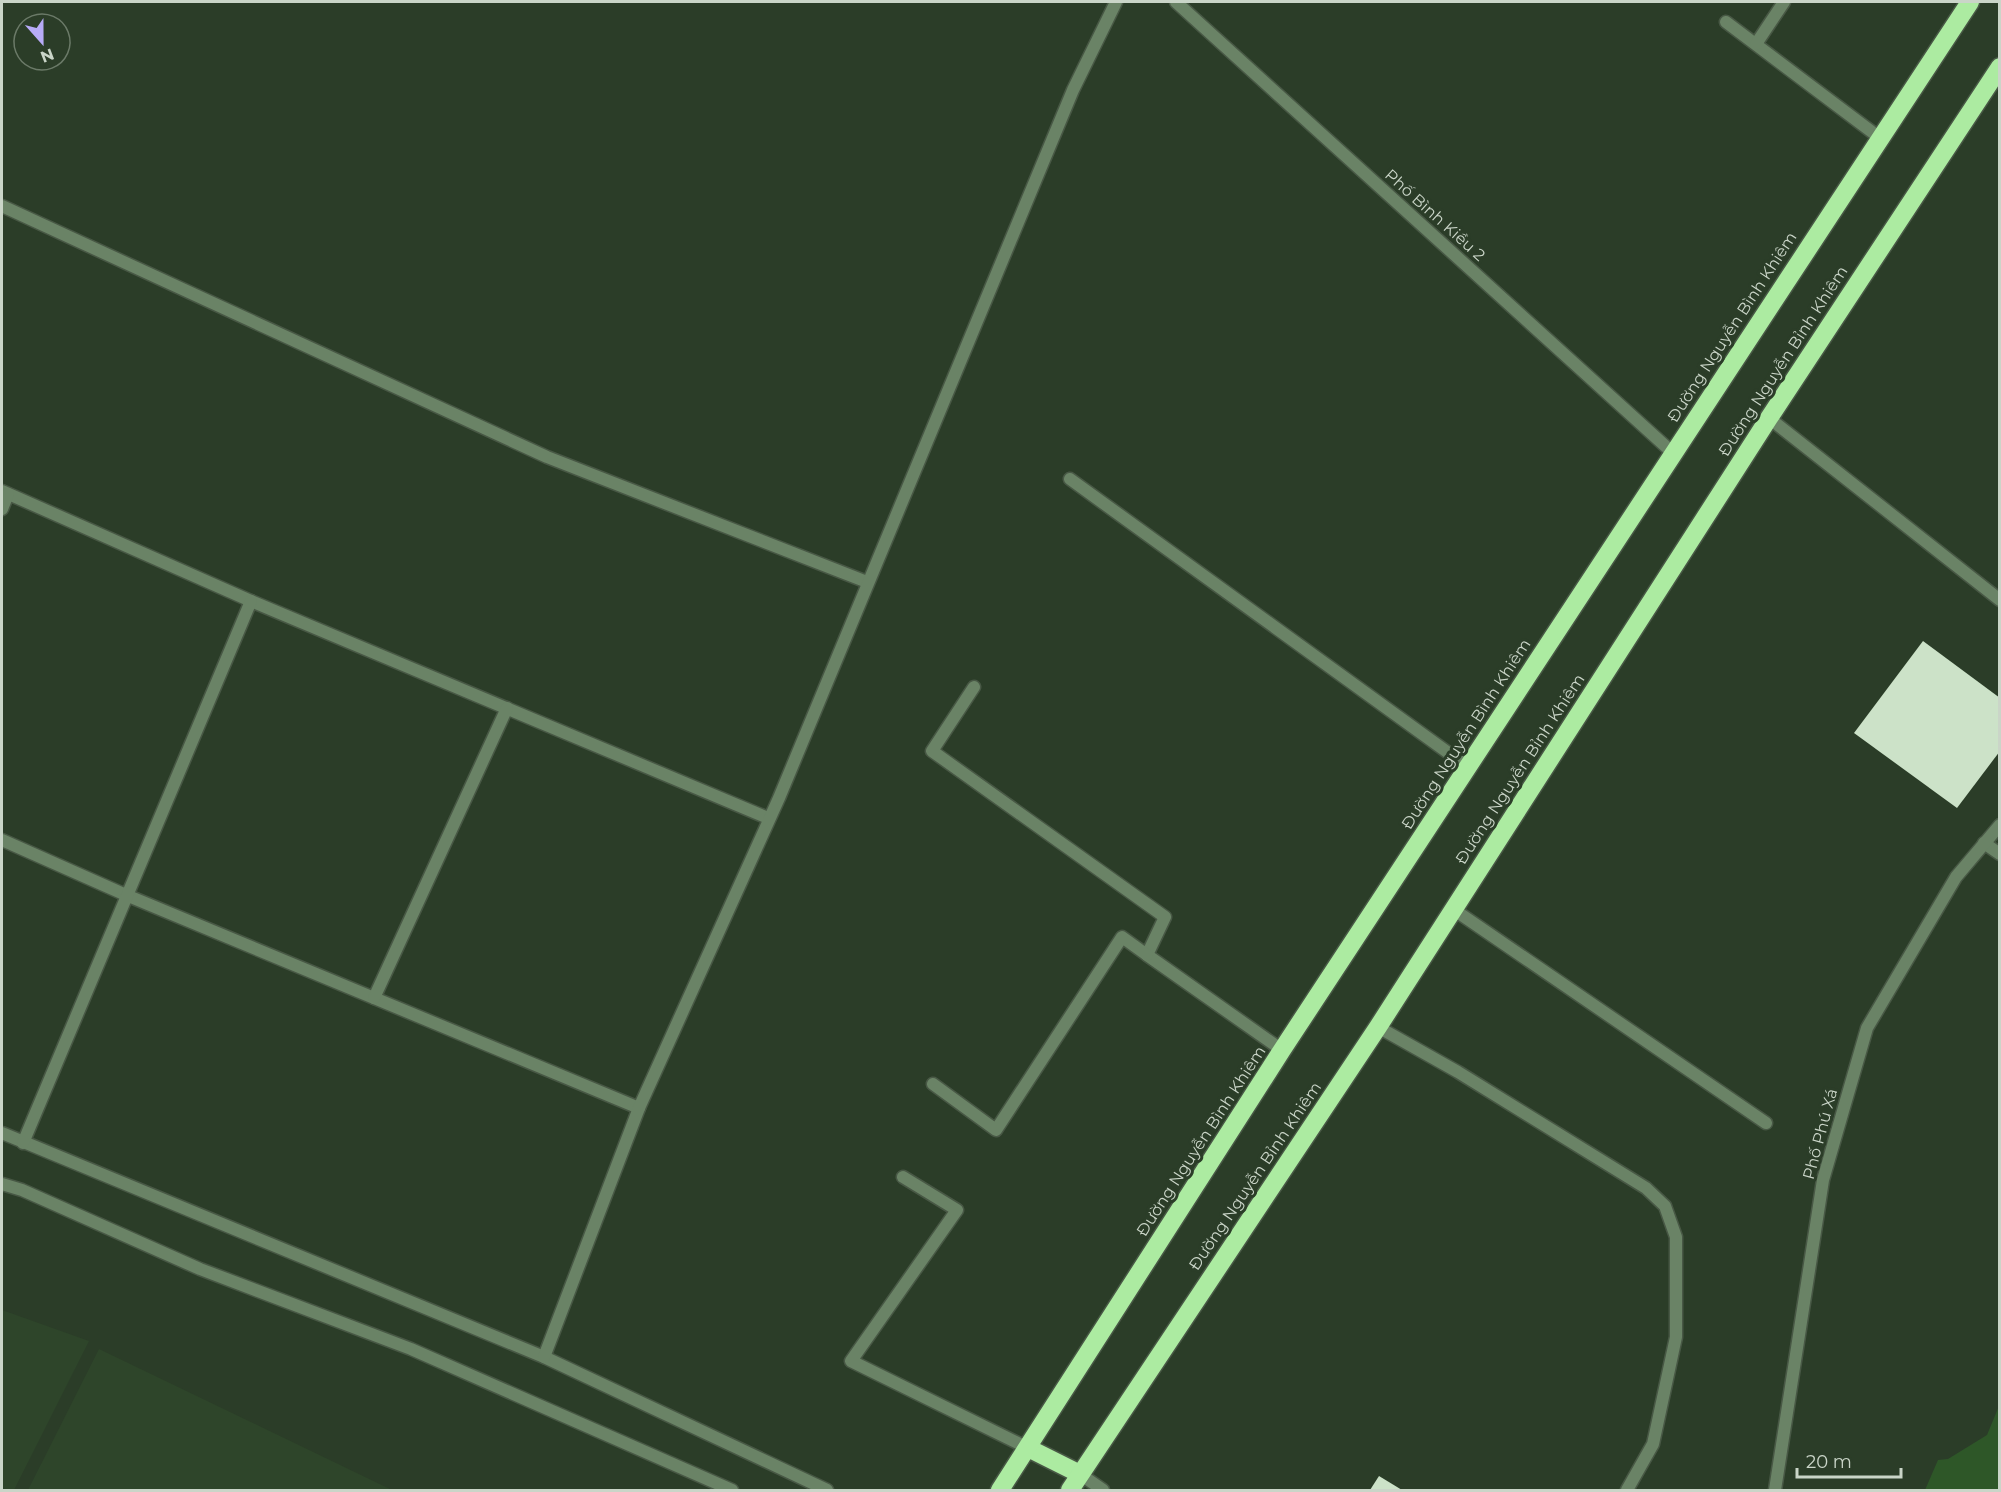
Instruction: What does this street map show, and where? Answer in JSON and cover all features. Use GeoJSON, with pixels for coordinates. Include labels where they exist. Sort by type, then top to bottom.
{"type":"FeatureCollection","features":[{"type":"Feature","properties":{"kind":"highway","name":"Đường Nguyễn Bình Khiêm"},"geometry":{"type":"LineString","coordinates":[[1000,1491],[1282,1050],[1970,2]]}},
{"type":"Feature","properties":{"kind":"highway","name":"Đường Nguyễn Bỉnh Khiêm"},"geometry":{"type":"LineString","coordinates":[[1070,1491],[1378,1027],[1769,418],[2000,67]]}},
{"type":"Feature","properties":{"kind":"highway"},"geometry":{"type":"LineString","coordinates":[[1028,1448],[1080,1474]]}},
{"type":"Feature","properties":{"kind":"street"},"geometry":{"type":"LineString","coordinates":[[544,1357],[639,1108],[779,798],[1073,90],[1116,2]]}},
{"type":"Feature","properties":{"kind":"street","name":"Phố Bình Kiều 2"},"geometry":{"type":"LineString","coordinates":[[1176,2],[1673,453]]}},
{"type":"Feature","properties":{"kind":"street"},"geometry":{"type":"LineString","coordinates":[[1756,44],[1784,2]]}},
{"type":"Feature","properties":{"kind":"street"},"geometry":{"type":"LineString","coordinates":[[1726,22],[1880,138]]}},
{"type":"Feature","properties":{"kind":"street"},"geometry":{"type":"LineString","coordinates":[[2,206],[547,457],[867,582]]}},
{"type":"Feature","properties":{"kind":"street"},"geometry":{"type":"LineString","coordinates":[[1769,418],[2000,600]]}},
{"type":"Feature","properties":{"kind":"street"},"geometry":{"type":"LineString","coordinates":[[1071,479],[1468,767]]}},
{"type":"Feature","properties":{"kind":"street"},"geometry":{"type":"LineString","coordinates":[[2,509],[5,493],[251,601],[768,818]]}},
{"type":"Feature","properties":{"kind":"street"},"geometry":{"type":"LineString","coordinates":[[23,1143],[251,601]]}},
{"type":"Feature","properties":{"kind":"street"},"geometry":{"type":"LineString","coordinates":[[974,687],[932,751],[1165,917],[1147,955]]}},
{"type":"Feature","properties":{"kind":"street"},"geometry":{"type":"LineString","coordinates":[[374,998],[507,708]]}},
{"type":"Feature","properties":{"kind":"street","name":"Phố Phú Xá"},"geometry":{"type":"LineString","coordinates":[[1775,1491],[1823,1180],[1867,1028],[1956,878],[2000,825]]}},
{"type":"Feature","properties":{"kind":"street"},"geometry":{"type":"LineString","coordinates":[[2,840],[126,895],[639,1108]]}},
{"type":"Feature","properties":{"kind":"street"},"geometry":{"type":"LineString","coordinates":[[1984,843],[2000,854]]}},
{"type":"Feature","properties":{"kind":"street"},"geometry":{"type":"LineString","coordinates":[[1453,909],[1766,1123]]}},
{"type":"Feature","properties":{"kind":"street"},"geometry":{"type":"LineString","coordinates":[[933,1084],[996,1130],[1122,937],[1282,1050]]}},
{"type":"Feature","properties":{"kind":"street"},"geometry":{"type":"LineString","coordinates":[[1378,1027],[1458,1072],[1646,1188],[1665,1206],[1676,1237],[1676,1337],[1653,1444],[1627,1491]]}},
{"type":"Feature","properties":{"kind":"street"},"geometry":{"type":"LineString","coordinates":[[2,1134],[544,1357],[827,1491]]}},
{"type":"Feature","properties":{"kind":"street"},"geometry":{"type":"LineString","coordinates":[[903,1177],[957,1210],[851,1362],[1028,1448]]}},
{"type":"Feature","properties":{"kind":"street"},"geometry":{"type":"LineString","coordinates":[[2,1184],[22,1190],[200,1269],[411,1348],[732,1491]]}},
{"type":"Feature","properties":{"kind":"street"},"geometry":{"type":"LineString","coordinates":[[1080,1474],[1103,1491]]}},
{"type":"Feature","properties":{"kind":"shaded area"},"geometry":{"type":"Polygon","coordinates":[[[2,1310],[89,1341],[14,1490],[2,1490],[2,1310]]]}},
{"type":"Feature","properties":{"kind":"shaded area"},"geometry":{"type":"Polygon","coordinates":[[[99,1349],[392,1490],[28,1490],[99,1349]]]}},
{"type":"Feature","properties":{"kind":"shaded area"},"geometry":{"type":"Polygon","coordinates":[[[1999,1406],[1999,1490],[1925,1490],[1938,1460],[1948,1459],[1987,1435],[1999,1406]]]}},
{"type":"Feature","properties":{"kind":"building"},"geometry":{"type":"Polygon","coordinates":[[[1923,641],[2000,698],[2000,751],[1957,808],[1854,733],[1923,641]]]}},
{"type":"Feature","properties":{"kind":"building"},"geometry":{"type":"Polygon","coordinates":[[[1379,1476],[1402,1490],[1370,1490],[1379,1476]]]}}]}
